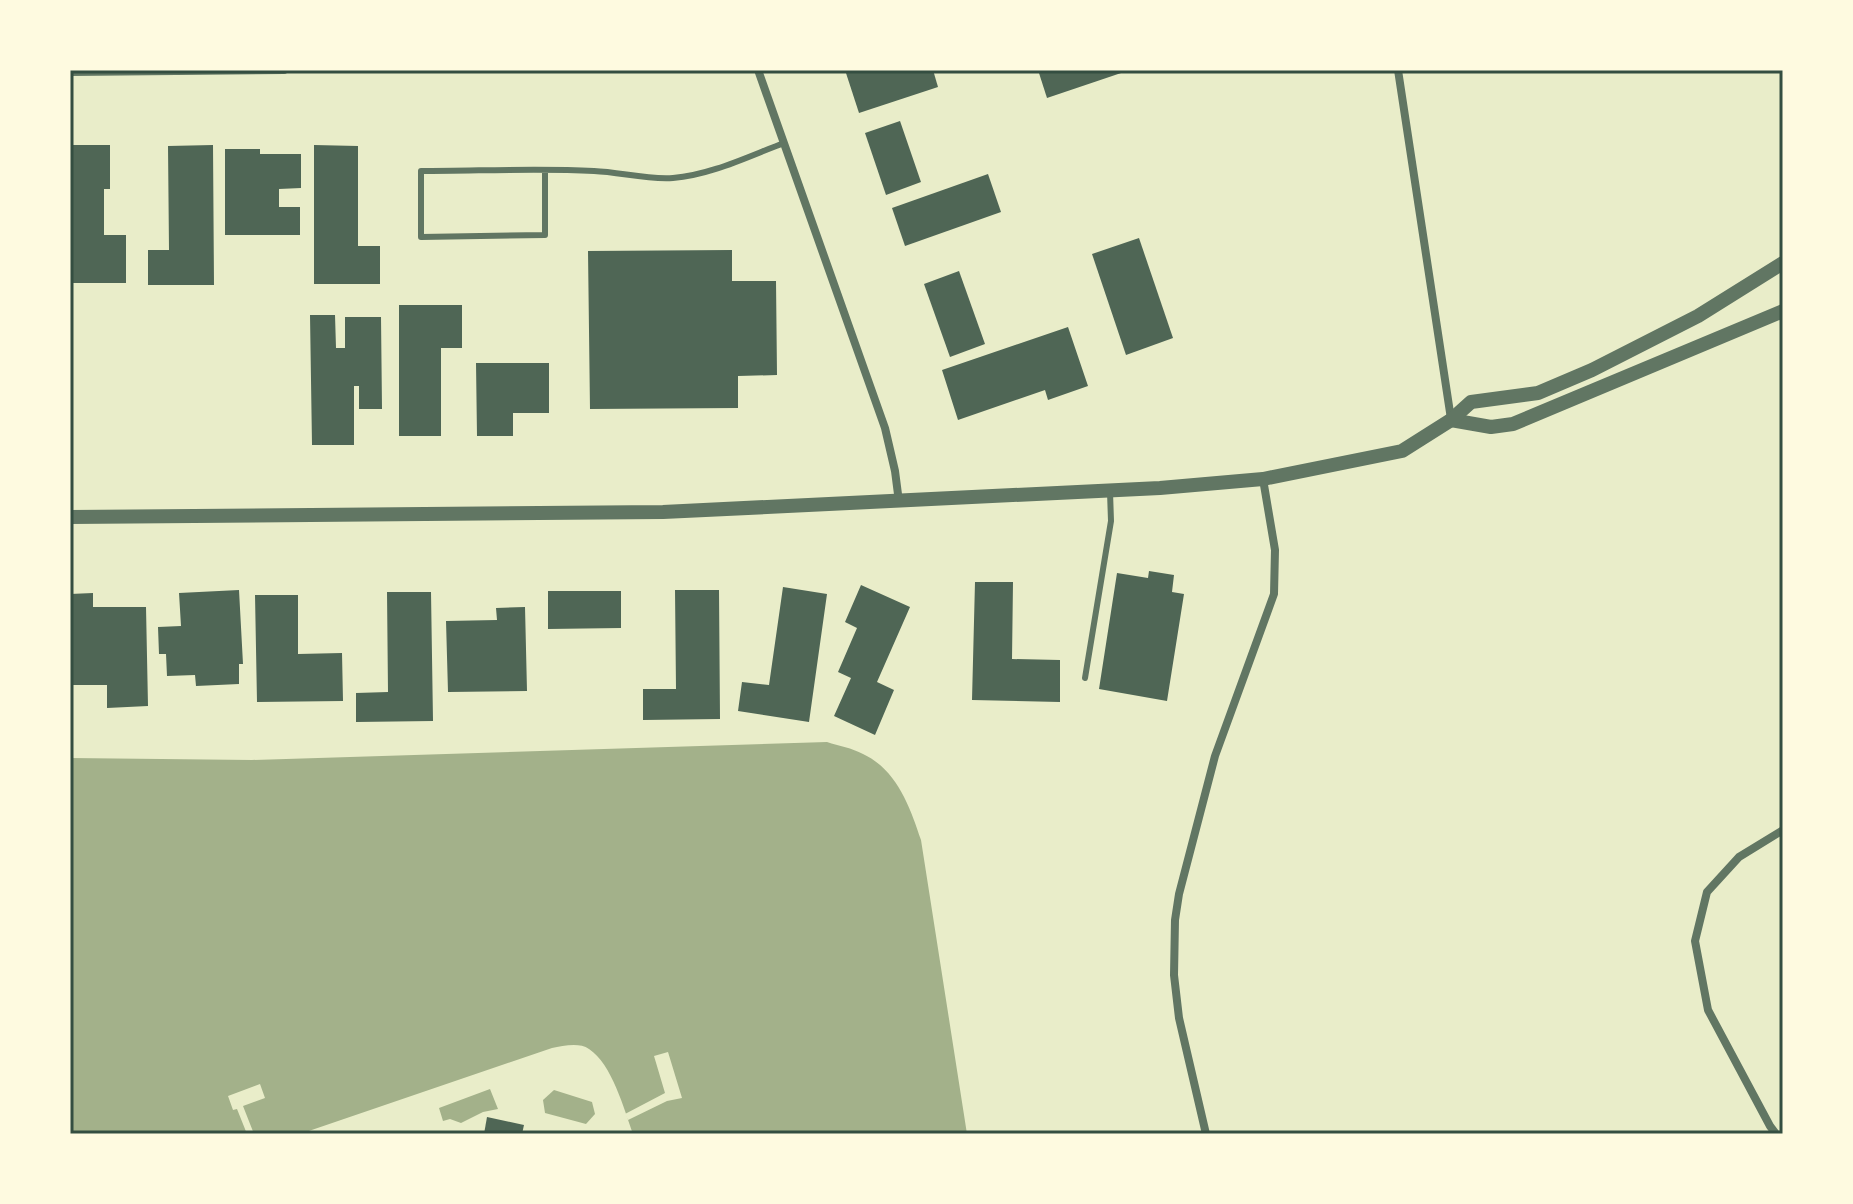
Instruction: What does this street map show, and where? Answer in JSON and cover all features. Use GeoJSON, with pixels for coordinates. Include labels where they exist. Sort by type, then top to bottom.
{"type":"FeatureCollection","features":[{"type":"Feature","properties":{"kind":"street"},"geometry":{"type":"LineString","coordinates":[[70,72],[284,70]]}},
{"type":"Feature","properties":{"kind":"street"},"geometry":{"type":"LineString","coordinates":[[758,70],[885,428],[899,502]]}},
{"type":"Feature","properties":{"kind":"street"},"geometry":{"type":"LineString","coordinates":[[1398,70],[1451,420]]}},
{"type":"Feature","properties":{"kind":"street"},"geometry":{"type":"LineString","coordinates":[[70,517],[663,512],[1110,491],[1263,479],[1393,455],[1451,420],[1476,400],[1538,393],[1616,359],[1698,316],[1783,263]]}},
{"type":"Feature","properties":{"kind":"street"},"geometry":{"type":"LineString","coordinates":[[1451,420],[1491,427],[1513,424],[1783,311]]}},
{"type":"Feature","properties":{"kind":"street"},"geometry":{"type":"LineString","coordinates":[[1206,1134],[1179,1018],[1174,975],[1175,920],[1215,756],[1274,594],[1275,550],[1263,479]]}},
{"type":"Feature","properties":{"kind":"street"},"geometry":{"type":"LineString","coordinates":[[1776,1134],[1708,1010],[1695,941],[1707,892],[1739,857],[1783,830]]}},
{"type":"Feature","properties":{"kind":"lane"},"geometry":{"type":"LineString","coordinates":[[545,170],[545,235],[421,237],[421,171],[545,170],[594,171],[672,178],[712,169],[784,143]]}},
{"type":"Feature","properties":{"kind":"lane"},"geometry":{"type":"LineString","coordinates":[[1085,678],[1111,521],[1110,491]]}},
{"type":"Feature","properties":{"kind":"shaded area"},"geometry":{"type":"Polygon","coordinates":[[[827,742],[859,752],[885,770],[901,791],[917,827],[967,1134],[633,1134],[604,1065],[589,1049],[576,1045],[552,1048],[300,1134],[70,1134],[70,758],[252,760],[827,742]]]}},
{"type":"Feature","properties":{"kind":"shaded area"},"geometry":{"type":"Polygon","coordinates":[[[490,1089],[498,1109],[483,1112],[461,1123],[450,1119],[443,1121],[439,1108],[490,1089]]]}},
{"type":"Feature","properties":{"kind":"shaded area"},"geometry":{"type":"Polygon","coordinates":[[[554,1090],[592,1102],[595,1114],[586,1124],[545,1113],[543,1100],[554,1090]]]}},
{"type":"Feature","properties":{"kind":"pier"},"geometry":{"type":"Polygon","coordinates":[[[668,1052],[682,1098],[667,1101],[628,1120],[625,1114],[665,1093],[654,1056],[668,1052]]]}},
{"type":"Feature","properties":{"kind":"pier"},"geometry":{"type":"Polygon","coordinates":[[[260,1084],[265,1098],[243,1106],[254,1134],[247,1134],[228,1096],[260,1084]]]}},
{"type":"Feature","properties":{"kind":"building"},"geometry":{"type":"Polygon","coordinates":[[[845,70],[933,70],[938,87],[859,113],[845,70]]]}},
{"type":"Feature","properties":{"kind":"building"},"geometry":{"type":"Polygon","coordinates":[[[1038,70],[1126,70],[1127,71],[1047,98],[1038,70]]]}},
{"type":"Feature","properties":{"kind":"building"},"geometry":{"type":"Polygon","coordinates":[[[900,121],[921,182],[886,195],[865,133],[900,121]]]}},
{"type":"Feature","properties":{"kind":"building"},"geometry":{"type":"Polygon","coordinates":[[[70,145],[110,145],[110,189],[104,189],[104,235],[126,235],[126,283],[70,283],[70,145]]]}},
{"type":"Feature","properties":{"kind":"building"},"geometry":{"type":"Polygon","coordinates":[[[213,145],[214,285],[148,285],[148,250],[169,250],[168,146],[213,145]]]}},
{"type":"Feature","properties":{"kind":"building"},"geometry":{"type":"Polygon","coordinates":[[[314,145],[358,146],[358,246],[380,246],[380,284],[314,284],[314,145]]]}},
{"type":"Feature","properties":{"kind":"building"},"geometry":{"type":"Polygon","coordinates":[[[225,149],[260,149],[260,154],[301,154],[301,188],[279,189],[279,207],[300,207],[300,235],[225,235],[225,149]]]}},
{"type":"Feature","properties":{"kind":"building"},"geometry":{"type":"Polygon","coordinates":[[[988,174],[1001,212],[905,246],[892,208],[988,174]]]}},
{"type":"Feature","properties":{"kind":"building"},"geometry":{"type":"Polygon","coordinates":[[[1139,238],[1173,338],[1126,355],[1092,254],[1139,238]]]}},
{"type":"Feature","properties":{"kind":"building"},"geometry":{"type":"Polygon","coordinates":[[[732,250],[732,281],[776,281],[777,375],[738,376],[738,408],[590,409],[588,251],[732,250]]]}},
{"type":"Feature","properties":{"kind":"building"},"geometry":{"type":"Polygon","coordinates":[[[959,271],[985,344],[950,357],[924,284],[959,271]]]}},
{"type":"Feature","properties":{"kind":"building"},"geometry":{"type":"Polygon","coordinates":[[[399,305],[462,305],[462,348],[441,348],[441,436],[399,436],[399,305]]]}},
{"type":"Feature","properties":{"kind":"building"},"geometry":{"type":"Polygon","coordinates":[[[310,315],[335,315],[336,348],[345,348],[345,317],[381,317],[382,409],[359,409],[359,386],[354,386],[354,445],[312,445],[310,315]]]}},
{"type":"Feature","properties":{"kind":"building"},"geometry":{"type":"Polygon","coordinates":[[[1068,327],[1088,386],[1048,400],[1045,390],[958,420],[942,370],[1068,327]]]}},
{"type":"Feature","properties":{"kind":"building"},"geometry":{"type":"Polygon","coordinates":[[[476,363],[549,363],[549,413],[513,413],[513,436],[477,436],[476,363]]]}},
{"type":"Feature","properties":{"kind":"building"},"geometry":{"type":"Polygon","coordinates":[[[1149,571],[1174,575],[1172,592],[1184,594],[1167,701],[1099,689],[1117,573],[1148,578],[1149,571]]]}},
{"type":"Feature","properties":{"kind":"building"},"geometry":{"type":"Polygon","coordinates":[[[975,582],[1013,582],[1012,659],[1060,660],[1060,702],[972,700],[975,582]]]}},
{"type":"Feature","properties":{"kind":"building"},"geometry":{"type":"Polygon","coordinates":[[[861,585],[910,607],[877,682],[894,690],[875,735],[834,716],[851,678],[838,672],[857,628],[845,622],[861,585]]]}},
{"type":"Feature","properties":{"kind":"building"},"geometry":{"type":"Polygon","coordinates":[[[783,587],[827,594],[809,722],[738,711],[742,682],[769,685],[783,587]]]}},
{"type":"Feature","properties":{"kind":"building"},"geometry":{"type":"Polygon","coordinates":[[[239,590],[243,664],[239,664],[239,684],[196,686],[195,675],[167,676],[166,654],[159,654],[158,627],[181,626],[179,593],[239,590]]]}},
{"type":"Feature","properties":{"kind":"building"},"geometry":{"type":"Polygon","coordinates":[[[675,590],[719,590],[720,719],[643,720],[643,689],[676,689],[675,590]]]}},
{"type":"Feature","properties":{"kind":"building"},"geometry":{"type":"Polygon","coordinates":[[[548,591],[621,591],[621,628],[548,629],[548,591]]]}},
{"type":"Feature","properties":{"kind":"building"},"geometry":{"type":"Polygon","coordinates":[[[387,592],[431,592],[433,721],[356,722],[356,693],[388,692],[387,592]]]}},
{"type":"Feature","properties":{"kind":"building"},"geometry":{"type":"Polygon","coordinates":[[[93,593],[93,607],[146,607],[148,706],[107,708],[107,685],[70,685],[70,594],[93,593]]]}},
{"type":"Feature","properties":{"kind":"building"},"geometry":{"type":"Polygon","coordinates":[[[255,595],[298,595],[298,654],[342,653],[343,701],[257,702],[255,595]]]}},
{"type":"Feature","properties":{"kind":"building"},"geometry":{"type":"Polygon","coordinates":[[[525,607],[527,691],[448,692],[446,621],[497,620],[496,608],[525,607]]]}},
{"type":"Feature","properties":{"kind":"building"},"geometry":{"type":"Polygon","coordinates":[[[487,1117],[524,1125],[522,1134],[484,1134],[487,1117]]]}}]}
